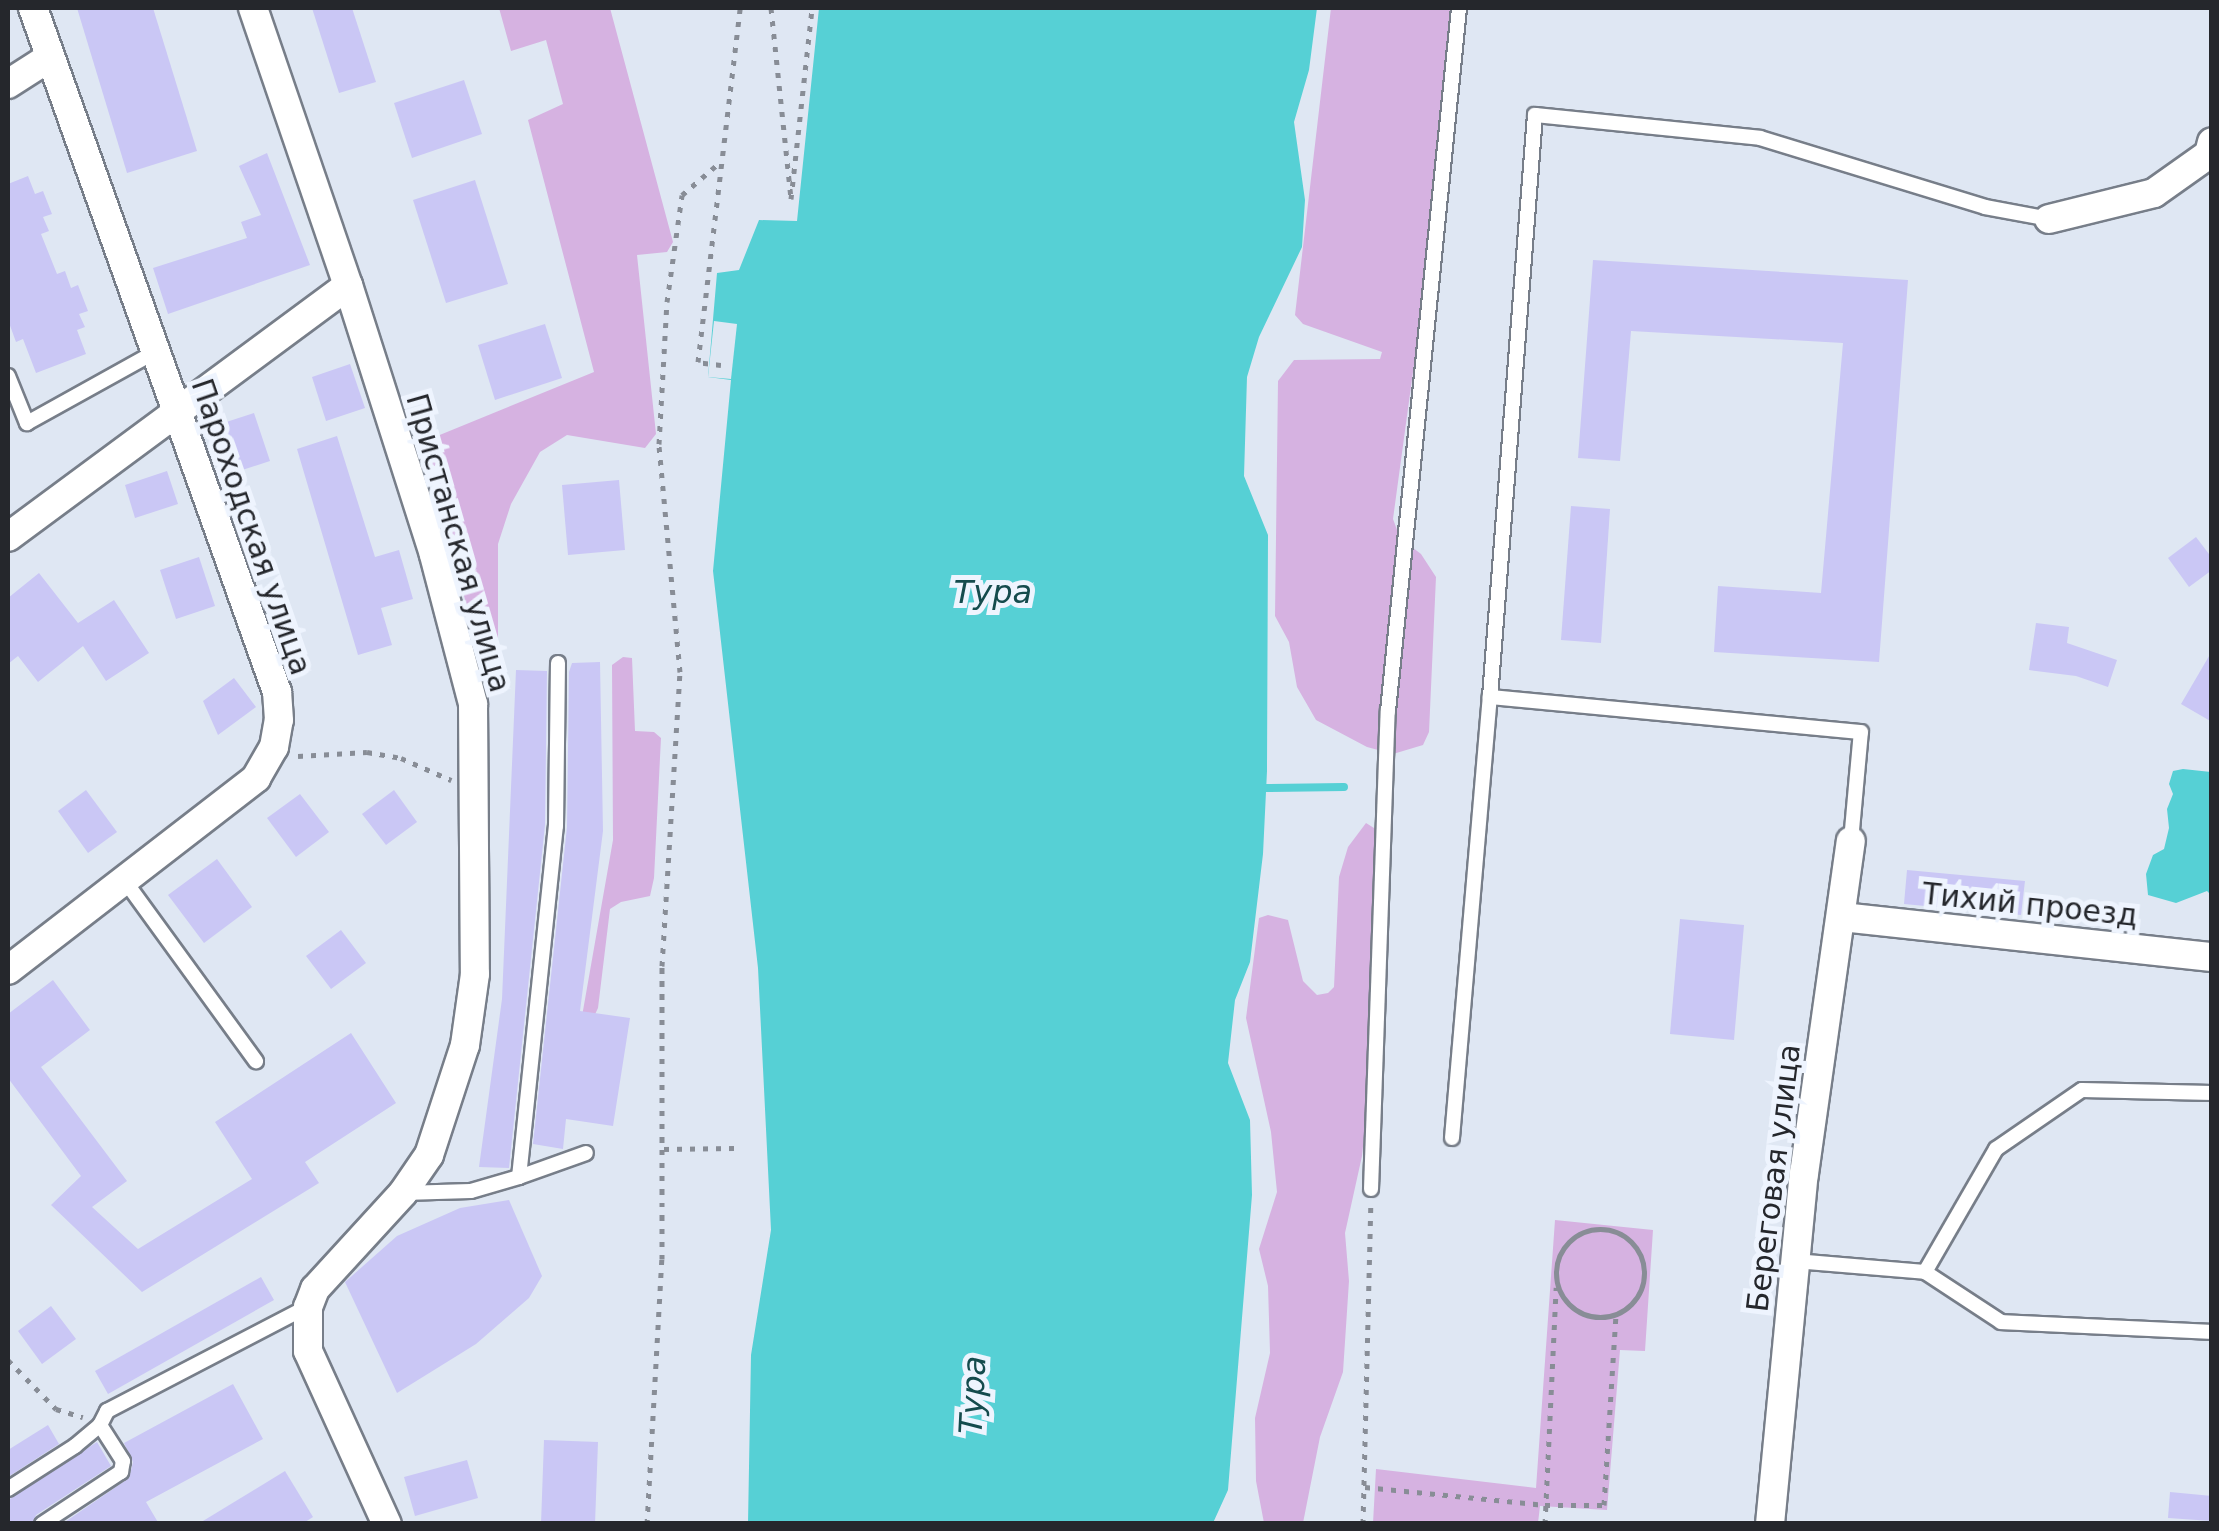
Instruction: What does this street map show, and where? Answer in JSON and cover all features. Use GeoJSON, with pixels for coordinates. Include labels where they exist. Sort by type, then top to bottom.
{"type":"FeatureCollection","features":[{"type":"Feature","properties":{"kind":"street","name":"Пароходская улица"},"geometry":{"type":"LineString","coordinates":[[8,970],[235,796],[266,765],[280,720],[277,692],[33,8]]}},
{"type":"Feature","properties":{"kind":"street","name":"Пристанская улица"},"geometry":{"type":"LineString","coordinates":[[253,8],[348,285],[434,555],[472,704],[476,795],[475,974],[464,1045],[429,1155],[403,1193],[314,1289],[308,1307]]}},
{"type":"Feature","properties":{"kind":"street"},"geometry":{"type":"LineString","coordinates":[[8,84],[50,56]]}},
{"type":"Feature","properties":{"kind":"street"},"geometry":{"type":"LineString","coordinates":[[2049,219],[2154,193],[2210,148]]}},
{"type":"Feature","properties":{"kind":"street"},"geometry":{"type":"LineString","coordinates":[[8,537],[348,285]]}},
{"type":"Feature","properties":{"kind":"street","name":"Береговая улица"},"geometry":{"type":"LineString","coordinates":[[1770,1524],[1795,1261],[1851,841]]}},
{"type":"Feature","properties":{"kind":"street","name":"Тихий проезд"},"geometry":{"type":"LineString","coordinates":[[1842,917],[2212,957]]}},
{"type":"Feature","properties":{"kind":"street"},"geometry":{"type":"LineString","coordinates":[[308,1307],[308,1352],[387,1524]]}},
{"type":"Feature","properties":{"kind":"lane"},"geometry":{"type":"LineString","coordinates":[[1371,1189],[1388,710],[1458,8]]}},
{"type":"Feature","properties":{"kind":"lane"},"geometry":{"type":"LineString","coordinates":[[1452,1138],[1536,115],[1760,138],[1986,208],[2049,219]]}},
{"type":"Feature","properties":{"kind":"lane"},"geometry":{"type":"LineString","coordinates":[[8,376],[27,423],[155,352]]}},
{"type":"Feature","properties":{"kind":"lane"},"geometry":{"type":"LineString","coordinates":[[520,1177],[556,826],[558,663]]}},
{"type":"Feature","properties":{"kind":"lane"},"geometry":{"type":"LineString","coordinates":[[1490,698],[1860,732],[1851,841]]}},
{"type":"Feature","properties":{"kind":"lane"},"geometry":{"type":"LineString","coordinates":[[125,882],[256,1060]]}},
{"type":"Feature","properties":{"kind":"lane"},"geometry":{"type":"LineString","coordinates":[[1925,1272],[1996,1150],[2082,1090],[2212,1093]]}},
{"type":"Feature","properties":{"kind":"lane"},"geometry":{"type":"LineString","coordinates":[[403,1193],[471,1191],[586,1153]]}},
{"type":"Feature","properties":{"kind":"lane"},"geometry":{"type":"LineString","coordinates":[[1795,1261],[1925,1272],[2001,1322],[2212,1332]]}},
{"type":"Feature","properties":{"kind":"lane"},"geometry":{"type":"LineString","coordinates":[[8,1489],[76,1446],[103,1418],[308,1307]]}},
{"type":"Feature","properties":{"kind":"lane"},"geometry":{"type":"LineString","coordinates":[[42,1524],[121,1472],[123,1461],[103,1418]]}},
{"type":"Feature","properties":{"kind":"path"},"geometry":{"type":"LineString","coordinates":[[722,365],[698,362],[718,164],[740,8]]}},
{"type":"Feature","properties":{"kind":"path"},"geometry":{"type":"LineString","coordinates":[[771,8],[792,200],[812,8]]}},
{"type":"Feature","properties":{"kind":"path"},"geometry":{"type":"LineString","coordinates":[[647,1524],[664,1148],[662,966],[680,672],[659,444],[667,302],[682,195],[718,164]]}},
{"type":"Feature","properties":{"kind":"path"},"geometry":{"type":"LineString","coordinates":[[266,765],[299,755],[367,752],[434,770],[476,795]]}},
{"type":"Feature","properties":{"kind":"path"},"geometry":{"type":"LineString","coordinates":[[664,1148],[734,1148]]}},
{"type":"Feature","properties":{"kind":"path"},"geometry":{"type":"LineString","coordinates":[[1362,1524],[1371,1189]]}},
{"type":"Feature","properties":{"kind":"path"},"geometry":{"type":"LineString","coordinates":[[1545,1524],[1556,1278],[1562,1250],[1586,1231],[1616,1231],[1629,1238],[1638,1250],[1645,1278],[1633,1304],[1616,1315],[1594,1318],[1568,1304],[1556,1278]]}},
{"type":"Feature","properties":{"kind":"path"},"geometry":{"type":"LineString","coordinates":[[1365,1487],[1545,1505],[1604,1505],[1616,1315]]}},
{"type":"Feature","properties":{"kind":"path"},"geometry":{"type":"LineString","coordinates":[[8,1360],[56,1408],[103,1418]]}},
{"type":"Feature","properties":{"kind":"shaded area"},"geometry":{"type":"Polygon","coordinates":[[[499,8],[610,8],[673,242],[667,252],[637,255],[656,434],[645,448],[567,435],[540,452],[511,504],[498,544],[498,642],[490,647],[476,643],[425,441],[594,372],[528,120],[563,104],[546,40],[511,51],[499,8]]]}},
{"type":"Feature","properties":{"kind":"shaded area"},"geometry":{"type":"Polygon","coordinates":[[[1331,8],[1451,8],[1435,210],[1393,519],[1400,538],[1421,554],[1436,577],[1429,732],[1423,745],[1393,754],[1367,747],[1316,720],[1297,687],[1289,642],[1275,616],[1278,381],[1294,360],[1380,359],[1382,352],[1303,324],[1295,315],[1331,8]]]}},
{"type":"Feature","properties":{"kind":"shaded area"},"geometry":{"type":"Polygon","coordinates":[[[623,657],[632,658],[635,731],[654,732],[661,738],[654,878],[650,896],[621,902],[610,909],[598,1008],[590,1025],[581,1022],[613,840],[612,665],[623,657]]]}},
{"type":"Feature","properties":{"kind":"shaded area"},"geometry":{"type":"Polygon","coordinates":[[[1366,823],[1374,828],[1377,916],[1371,1067],[1362,1156],[1345,1233],[1349,1281],[1343,1372],[1320,1437],[1303,1523],[1264,1523],[1256,1481],[1255,1418],[1270,1353],[1268,1286],[1259,1249],[1277,1192],[1271,1132],[1246,1018],[1259,918],[1268,915],[1288,920],[1303,981],[1317,995],[1328,993],[1334,987],[1339,877],[1348,847],[1366,823]]]}},
{"type":"Feature","properties":{"kind":"shaded area"},"geometry":{"type":"Polygon","coordinates":[[[1555,1220],[1653,1230],[1645,1351],[1620,1350],[1607,1510],[1540,1506],[1538,1523],[1373,1523],[1376,1469],[1536,1488],[1555,1220]]]}},
{"type":"Feature","properties":{"kind":"water","name":"Тура"},"geometry":{"type":"Polygon","coordinates":[[[819,8],[1317,8],[1309,70],[1294,122],[1305,200],[1302,247],[1259,337],[1247,377],[1244,476],[1268,535],[1267,771],[1263,854],[1250,962],[1235,1000],[1228,1063],[1250,1120],[1252,1195],[1228,1490],[1213,1523],[748,1523],[751,1355],[771,1230],[758,968],[713,571],[731,380],[708,377],[717,273],[739,270],[759,220],[797,221],[819,8]]]}},
{"type":"Feature","properties":{"kind":"water"},"geometry":{"type":"Polygon","coordinates":[[[2173,771],[2211,772],[2211,895],[2207,891],[2176,903],[2148,895],[2146,874],[2153,855],[2164,849],[2173,771]]]}},
{"type":"Feature","properties":{"kind":"pier"},"geometry":{"type":"Polygon","coordinates":[[[714,321],[737,324],[731,379],[708,377],[714,321]]]}},
{"type":"Feature","properties":{"kind":"building"},"geometry":{"type":"Polygon","coordinates":[[[77,8],[153,8],[197,151],[127,173],[77,8]]]}},
{"type":"Feature","properties":{"kind":"building"},"geometry":{"type":"Polygon","coordinates":[[[312,8],[352,8],[376,82],[339,93],[312,8]]]}},
{"type":"Feature","properties":{"kind":"building"},"geometry":{"type":"Polygon","coordinates":[[[464,80],[482,134],[412,158],[394,103],[464,80]]]}},
{"type":"Feature","properties":{"kind":"building"},"geometry":{"type":"Polygon","coordinates":[[[267,153],[310,265],[168,314],[153,268],[247,238],[241,222],[261,215],[239,166],[267,153]]]}},
{"type":"Feature","properties":{"kind":"building"},"geometry":{"type":"Polygon","coordinates":[[[28,176],[35,194],[43,191],[52,214],[43,217],[49,231],[41,234],[57,274],[65,271],[71,288],[78,285],[88,311],[79,314],[85,327],[77,330],[86,354],[36,373],[23,339],[16,342],[8,320],[8,184],[28,176]]]}},
{"type":"Feature","properties":{"kind":"building"},"geometry":{"type":"Polygon","coordinates":[[[475,180],[508,284],[446,303],[413,200],[475,180]]]}},
{"type":"Feature","properties":{"kind":"building"},"geometry":{"type":"Polygon","coordinates":[[[1593,260],[1908,280],[1879,662],[1714,652],[1718,586],[1821,593],[1843,343],[1631,331],[1620,461],[1578,458],[1593,260]]]}},
{"type":"Feature","properties":{"kind":"building"},"geometry":{"type":"Polygon","coordinates":[[[545,324],[562,378],[495,400],[478,345],[545,324]]]}},
{"type":"Feature","properties":{"kind":"building"},"geometry":{"type":"Polygon","coordinates":[[[350,364],[365,408],[326,421],[312,377],[350,364]]]}},
{"type":"Feature","properties":{"kind":"building"},"geometry":{"type":"Polygon","coordinates":[[[254,413],[270,461],[227,475],[211,427],[254,413]]]}},
{"type":"Feature","properties":{"kind":"building"},"geometry":{"type":"Polygon","coordinates":[[[337,436],[375,557],[399,550],[413,599],[381,608],[392,645],[358,655],[297,449],[337,436]]]}},
{"type":"Feature","properties":{"kind":"building"},"geometry":{"type":"Polygon","coordinates":[[[167,471],[178,504],[135,518],[125,485],[167,471]]]}},
{"type":"Feature","properties":{"kind":"building"},"geometry":{"type":"Polygon","coordinates":[[[619,480],[625,550],[568,555],[562,485],[619,480]]]}},
{"type":"Feature","properties":{"kind":"building"},"geometry":{"type":"Polygon","coordinates":[[[1571,506],[1610,509],[1601,643],[1561,640],[1571,506]]]}},
{"type":"Feature","properties":{"kind":"building"},"geometry":{"type":"Polygon","coordinates":[[[2196,537],[2212,558],[2212,570],[2189,587],[2168,558],[2196,537]]]}},
{"type":"Feature","properties":{"kind":"building"},"geometry":{"type":"Polygon","coordinates":[[[199,557],[215,606],[176,619],[160,570],[199,557]]]}},
{"type":"Feature","properties":{"kind":"building"},"geometry":{"type":"Polygon","coordinates":[[[39,573],[78,623],[114,600],[149,653],[106,681],[83,646],[38,682],[18,656],[8,664],[8,598],[39,573]]]}},
{"type":"Feature","properties":{"kind":"building"},"geometry":{"type":"Polygon","coordinates":[[[2036,623],[2069,627],[2067,643],[2117,660],[2108,687],[2076,676],[2029,670],[2036,623]]]}},
{"type":"Feature","properties":{"kind":"building"},"geometry":{"type":"Polygon","coordinates":[[[2212,651],[2212,722],[2181,704],[2212,651]]]}},
{"type":"Feature","properties":{"kind":"building"},"geometry":{"type":"Polygon","coordinates":[[[600,662],[603,831],[580,1011],[630,1018],[613,1126],[566,1119],[563,1149],[533,1144],[567,827],[569,672],[572,663],[600,662]]]}},
{"type":"Feature","properties":{"kind":"building"},"geometry":{"type":"Polygon","coordinates":[[[516,670],[547,671],[545,825],[509,1168],[479,1167],[502,999],[516,670]]]}},
{"type":"Feature","properties":{"kind":"building"},"geometry":{"type":"Polygon","coordinates":[[[234,678],[256,707],[218,735],[203,701],[234,678]]]}},
{"type":"Feature","properties":{"kind":"building"},"geometry":{"type":"Polygon","coordinates":[[[86,790],[117,832],[88,853],[58,811],[86,790]]]}},
{"type":"Feature","properties":{"kind":"building"},"geometry":{"type":"Polygon","coordinates":[[[394,790],[417,822],[386,845],[362,814],[394,790]]]}},
{"type":"Feature","properties":{"kind":"building"},"geometry":{"type":"Polygon","coordinates":[[[300,794],[329,832],[296,857],[267,818],[300,794]]]}},
{"type":"Feature","properties":{"kind":"building"},"geometry":{"type":"Polygon","coordinates":[[[217,859],[252,907],[204,943],[168,895],[217,859]]]}},
{"type":"Feature","properties":{"kind":"building"},"geometry":{"type":"Polygon","coordinates":[[[1907,870],[2025,881],[2021,915],[1904,904],[1907,870]]]}},
{"type":"Feature","properties":{"kind":"building"},"geometry":{"type":"Polygon","coordinates":[[[1680,919],[1744,925],[1734,1040],[1670,1034],[1680,919]]]}},
{"type":"Feature","properties":{"kind":"building"},"geometry":{"type":"Polygon","coordinates":[[[341,930],[366,963],[331,989],[306,956],[341,930]]]}},
{"type":"Feature","properties":{"kind":"building"},"geometry":{"type":"Polygon","coordinates":[[[53,980],[90,1030],[41,1067],[127,1181],[92,1207],[138,1249],[252,1179],[215,1122],[351,1033],[396,1103],[305,1162],[319,1183],[142,1292],[51,1205],[81,1176],[8,1078],[8,1014],[53,980]]]}},
{"type":"Feature","properties":{"kind":"building"},"geometry":{"type":"Polygon","coordinates":[[[509,1200],[542,1276],[529,1298],[476,1344],[397,1393],[345,1282],[397,1236],[460,1208],[509,1200]]]}},
{"type":"Feature","properties":{"kind":"building"},"geometry":{"type":"Polygon","coordinates":[[[261,1277],[274,1300],[108,1394],[95,1371],[261,1277]]]}},
{"type":"Feature","properties":{"kind":"building"},"geometry":{"type":"Polygon","coordinates":[[[51,1306],[76,1339],[42,1364],[18,1331],[51,1306]]]}},
{"type":"Feature","properties":{"kind":"building"},"geometry":{"type":"Polygon","coordinates":[[[233,1384],[263,1439],[146,1502],[159,1524],[62,1524],[129,1478],[133,1462],[124,1443],[233,1384]]]}},
{"type":"Feature","properties":{"kind":"building"},"geometry":{"type":"Polygon","coordinates":[[[48,1425],[59,1444],[8,1477],[8,1450],[48,1425]]]}},
{"type":"Feature","properties":{"kind":"building"},"geometry":{"type":"Polygon","coordinates":[[[544,1440],[598,1442],[595,1524],[541,1524],[544,1440]]]}},
{"type":"Feature","properties":{"kind":"building"},"geometry":{"type":"Polygon","coordinates":[[[97,1442],[111,1466],[36,1515],[32,1524],[8,1524],[8,1500],[97,1442]]]}},
{"type":"Feature","properties":{"kind":"building"},"geometry":{"type":"Polygon","coordinates":[[[467,1460],[478,1498],[415,1516],[404,1477],[467,1460]]]}},
{"type":"Feature","properties":{"kind":"building"},"geometry":{"type":"Polygon","coordinates":[[[285,1471],[313,1517],[302,1524],[198,1524],[285,1471]]]}},
{"type":"Feature","properties":{"kind":"building"},"geometry":{"type":"Polygon","coordinates":[[[2170,1492],[2212,1496],[2212,1521],[2168,1518],[2170,1492]]]}},
{"type":"Feature","properties":{"kind":"waterway"},"geometry":{"type":"LineString","coordinates":[[1266,788],[1344,787]]}}]}
